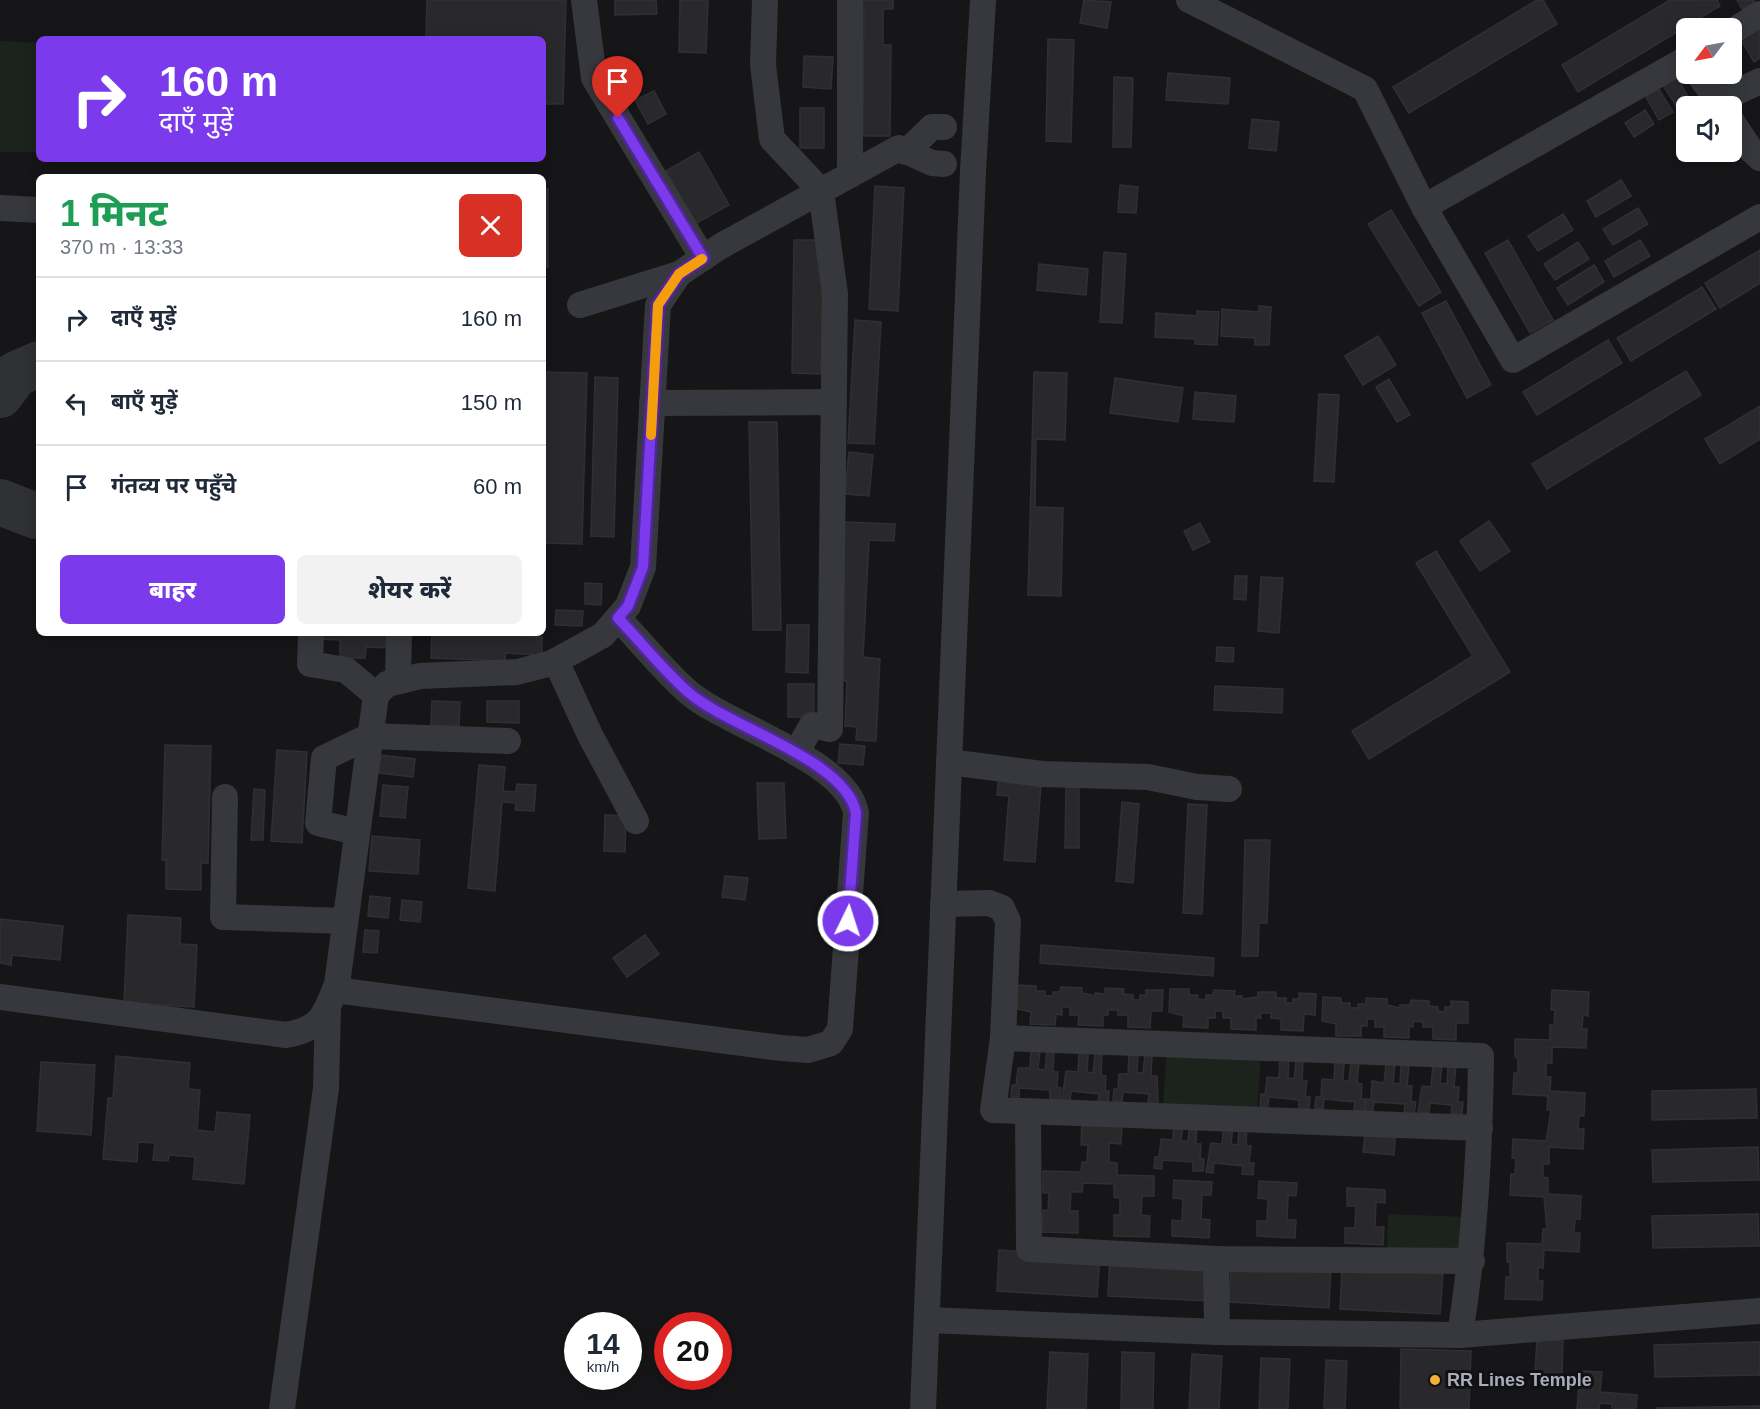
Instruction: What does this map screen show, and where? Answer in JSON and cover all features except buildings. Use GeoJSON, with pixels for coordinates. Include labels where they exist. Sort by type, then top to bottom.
{"type":"FeatureCollection","features":[{"type":"Feature","properties":{"kind":"street"},"geometry":{"type":"LineString","coordinates":[[584,0],[594,78],[703,258]]}},
{"type":"Feature","properties":{"kind":"street"},"geometry":{"type":"LineString","coordinates":[[765,0],[763,65],[772,139],[821,191],[835,294],[830,729],[812,725],[796,753]]}},
{"type":"Feature","properties":{"kind":"street"},"geometry":{"type":"LineString","coordinates":[[850,0],[850,175]]}},
{"type":"Feature","properties":{"kind":"street"},"geometry":{"type":"LineString","coordinates":[[923,1409],[975,124],[983,0]]}},
{"type":"Feature","properties":{"kind":"street"},"geometry":{"type":"LineString","coordinates":[[1189,0],[1365,88],[1424,207],[1513,360],[1760,217]]}},
{"type":"Feature","properties":{"kind":"street"},"geometry":{"type":"LineString","coordinates":[[1742,25],[1760,14]]}},
{"type":"Feature","properties":{"kind":"street"},"geometry":{"type":"LineString","coordinates":[[1424,207],[1676,65]]}},
{"type":"Feature","properties":{"kind":"street"},"geometry":{"type":"LineString","coordinates":[[1741,96],[1760,81]]}},
{"type":"Feature","properties":{"kind":"street"},"geometry":{"type":"LineString","coordinates":[[906,152],[932,127],[944,127]]}},
{"type":"Feature","properties":{"kind":"street"},"geometry":{"type":"LineString","coordinates":[[1742,137],[1750,149],[1760,158]]}},
{"type":"Feature","properties":{"kind":"street"},"geometry":{"type":"LineString","coordinates":[[580,305],[679,274],[703,258],[899,148],[932,163],[944,164]]}},
{"type":"Feature","properties":{"kind":"street"},"geometry":{"type":"LineString","coordinates":[[0,208],[36,210]]}},
{"type":"Feature","properties":{"kind":"street"},"geometry":{"type":"LineString","coordinates":[[282,1409],[326,1088],[332,999],[376,695],[387,684],[420,676],[517,672],[556,661],[603,634],[628,606],[643,567],[658,305],[679,274]]}},
{"type":"Feature","properties":{"kind":"street"},"geometry":{"type":"LineString","coordinates":[[652,403],[834,402]]}},
{"type":"Feature","properties":{"kind":"street"},"geometry":{"type":"LineString","coordinates":[[332,999],[781,1048],[808,1050],[831,1043],[840,1029],[856,813],[854,802],[842,786],[821,767],[719,713],[689,692],[618,618]]}},
{"type":"Feature","properties":{"kind":"street"},"geometry":{"type":"LineString","coordinates":[[311,636],[310,664],[346,670],[376,695]]}},
{"type":"Feature","properties":{"kind":"street"},"geometry":{"type":"LineString","coordinates":[[398,681],[399,636]]}},
{"type":"Feature","properties":{"kind":"street"},"geometry":{"type":"LineString","coordinates":[[556,661],[590,735],[636,821]]}},
{"type":"Feature","properties":{"kind":"street"},"geometry":{"type":"LineString","coordinates":[[357,832],[318,823],[324,758],[370,736],[508,741]]}},
{"type":"Feature","properties":{"kind":"street"},"geometry":{"type":"LineString","coordinates":[[949,762],[1042,774],[1148,777],[1197,787],[1229,789]]}},
{"type":"Feature","properties":{"kind":"street"},"geometry":{"type":"LineString","coordinates":[[225,797],[223,917],[345,921]]}},
{"type":"Feature","properties":{"kind":"street"},"geometry":{"type":"LineString","coordinates":[[944,904],[989,903],[1002,908],[1008,921],[1003,1038],[993,1110],[1480,1128]]}},
{"type":"Feature","properties":{"kind":"street"},"geometry":{"type":"LineString","coordinates":[[0,997],[286,1035],[306,1031],[318,1022],[332,999]]}},
{"type":"Feature","properties":{"kind":"street"},"geometry":{"type":"LineString","coordinates":[[1003,1038],[1481,1056],[1480,1128],[1472,1261],[1460,1335]]}},
{"type":"Feature","properties":{"kind":"street"},"geometry":{"type":"LineString","coordinates":[[1028,1112],[1029,1249],[1216,1259],[1472,1261]]}},
{"type":"Feature","properties":{"kind":"street"},"geometry":{"type":"LineString","coordinates":[[1216,1259],[1217,1332]]}},
{"type":"Feature","properties":{"kind":"street"},"geometry":{"type":"LineString","coordinates":[[928,1320],[1217,1332],[1460,1335],[1760,1311]]}},
{"type":"Feature","properties":{"kind":"shaded area"},"geometry":{"type":"Polygon","coordinates":[[[0,41],[36,43],[36,152],[0,152],[0,41]]]}},
{"type":"Feature","properties":{"kind":"shaded area"},"geometry":{"type":"Polygon","coordinates":[[[1167,1047],[1261,1054],[1257,1113],[1163,1106],[1167,1047]]]}},
{"type":"Feature","properties":{"kind":"shaded area"},"geometry":{"type":"Polygon","coordinates":[[[1388,1214],[1464,1217],[1463,1254],[1387,1251],[1388,1214]]]}},
{"type":"Feature","properties":{"kind":"taxiway"},"geometry":{"type":"LineString","coordinates":[[0,395],[16,374],[36,365]]}},
{"type":"Feature","properties":{"kind":"taxiway"},"geometry":{"type":"LineString","coordinates":[[0,502],[36,516]]}},
{"type":"Feature","properties":{"kind":"slow traffic"},"geometry":{"type":"LineString","coordinates":[[651,435],[658,305],[679,274],[702,259]]}},
{"type":"Feature","properties":{"kind":"place","name":"RR Lines Temple"},"geometry":{"type":"Point","coordinates":[1435,1380]}},
{"type":"Feature","properties":{"kind":"route"},"geometry":{"type":"LineString","coordinates":[[618,118],[703,258],[679,274],[658,305],[643,567],[628,606],[618,618],[689,692],[719,713],[821,767],[842,786],[854,802],[856,813],[848,921]]}}]}
